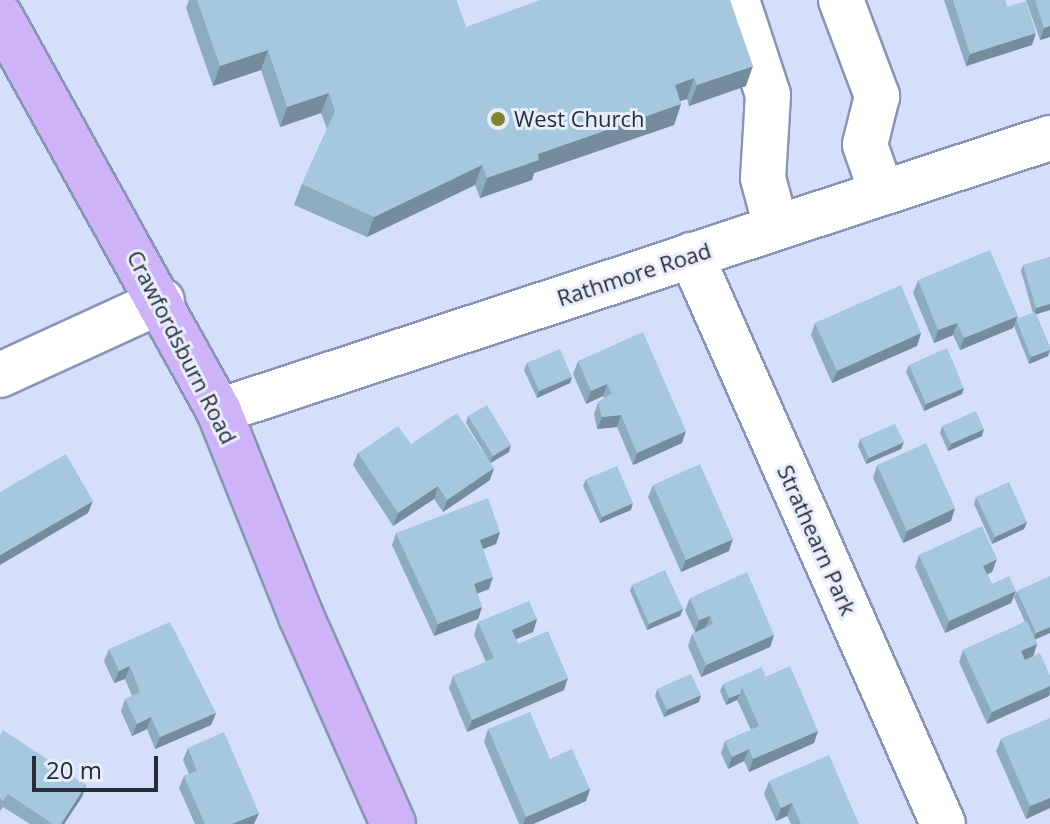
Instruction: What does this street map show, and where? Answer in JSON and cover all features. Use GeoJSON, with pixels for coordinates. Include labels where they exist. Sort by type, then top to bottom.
{"type":"FeatureCollection","features":[{"type":"Feature","properties":{"kind":"main road","name":"Crawfordsburn Road"},"geometry":{"type":"LineString","coordinates":[[0,16],[162,301],[219,411],[301,616],[393,824]]}},
{"type":"Feature","properties":{"kind":"street"},"geometry":{"type":"LineString","coordinates":[[737,0],[768,95],[763,178],[776,227]]}},
{"type":"Feature","properties":{"kind":"street"},"geometry":{"type":"LineString","coordinates":[[841,0],[877,96],[865,145],[882,193]]}},
{"type":"Feature","properties":{"kind":"street","name":"Rathmore Road"},"geometry":{"type":"LineString","coordinates":[[219,411],[1050,138]]}},
{"type":"Feature","properties":{"kind":"street","name":"Strathearn Park"},"geometry":{"type":"LineString","coordinates":[[691,255],[943,824]]}},
{"type":"Feature","properties":{"kind":"street"},"geometry":{"type":"LineString","coordinates":[[0,375],[162,301]]}},
{"type":"Feature","properties":{"kind":"building","name":"West Church"},"geometry":{"type":"Polygon","coordinates":[[[197,0],[456,0],[466,27],[540,0],[730,0],[753,66],[697,85],[694,78],[675,85],[681,104],[538,154],[539,160],[487,178],[482,165],[374,217],[302,184],[335,111],[329,93],[287,107],[268,50],[220,66],[197,0]]]}},
{"type":"Feature","properties":{"kind":"building"},"geometry":{"type":"Polygon","coordinates":[[[953,0],[1005,0],[1007,7],[1026,1],[1036,33],[970,54],[953,0]]]}},
{"type":"Feature","properties":{"kind":"building"},"geometry":{"type":"Polygon","coordinates":[[[1035,0],[1050,0],[1050,26],[1044,28],[1035,0]]]}},
{"type":"Feature","properties":{"kind":"building"},"geometry":{"type":"Polygon","coordinates":[[[990,250],[1018,316],[964,338],[957,323],[938,330],[918,280],[990,250]]]}},
{"type":"Feature","properties":{"kind":"building"},"geometry":{"type":"Polygon","coordinates":[[[1050,257],[1050,304],[1036,308],[1023,265],[1050,257]]]}},
{"type":"Feature","properties":{"kind":"building"},"geometry":{"type":"Polygon","coordinates":[[[901,285],[921,333],[837,371],[815,323],[901,285]]]}},
{"type":"Feature","properties":{"kind":"building"},"geometry":{"type":"Polygon","coordinates":[[[1035,312],[1050,350],[1031,357],[1016,319],[1035,312]]]}},
{"type":"Feature","properties":{"kind":"building"},"geometry":{"type":"Polygon","coordinates":[[[643,332],[686,431],[637,453],[621,415],[602,417],[598,402],[612,393],[607,384],[591,391],[578,361],[643,332]]]}},
{"type":"Feature","properties":{"kind":"building"},"geometry":{"type":"Polygon","coordinates":[[[947,348],[964,388],[926,404],[909,365],[947,348]]]}},
{"type":"Feature","properties":{"kind":"building"},"geometry":{"type":"Polygon","coordinates":[[[560,349],[572,377],[539,391],[527,363],[560,349]]]}},
{"type":"Feature","properties":{"kind":"building"},"geometry":{"type":"Polygon","coordinates":[[[487,405],[511,445],[493,456],[468,416],[487,405]]]}},
{"type":"Feature","properties":{"kind":"building"},"geometry":{"type":"Polygon","coordinates":[[[976,411],[984,429],[951,444],[942,426],[976,411]]]}},
{"type":"Feature","properties":{"kind":"building"},"geometry":{"type":"Polygon","coordinates":[[[457,413],[494,468],[447,500],[438,486],[398,513],[358,453],[398,426],[411,444],[457,413]]]}},
{"type":"Feature","properties":{"kind":"building"},"geometry":{"type":"Polygon","coordinates":[[[895,424],[904,442],[869,458],[860,439],[895,424]]]}},
{"type":"Feature","properties":{"kind":"building"},"geometry":{"type":"Polygon","coordinates":[[[926,443],[955,508],[907,531],[877,465],[926,443]]]}},
{"type":"Feature","properties":{"kind":"building"},"geometry":{"type":"Polygon","coordinates":[[[66,454],[93,501],[0,555],[0,492],[66,454]]]}},
{"type":"Feature","properties":{"kind":"building"},"geometry":{"type":"Polygon","coordinates":[[[700,464],[733,539],[686,560],[653,485],[700,464]]]}},
{"type":"Feature","properties":{"kind":"building"},"geometry":{"type":"Polygon","coordinates":[[[617,466],[633,503],[602,517],[586,479],[617,466]]]}},
{"type":"Feature","properties":{"kind":"building"},"geometry":{"type":"Polygon","coordinates":[[[1009,482],[1027,522],[995,537],[976,497],[1009,482]]]}},
{"type":"Feature","properties":{"kind":"building"},"geometry":{"type":"Polygon","coordinates":[[[488,498],[500,532],[480,540],[493,577],[474,584],[482,607],[438,624],[396,533],[488,498]]]}},
{"type":"Feature","properties":{"kind":"building"},"geometry":{"type":"Polygon","coordinates":[[[982,526],[997,559],[983,566],[992,584],[1009,576],[1016,591],[949,621],[919,555],[982,526]]]}},
{"type":"Feature","properties":{"kind":"building"},"geometry":{"type":"Polygon","coordinates":[[[665,570],[683,609],[649,624],[632,585],[665,570]]]}},
{"type":"Feature","properties":{"kind":"building"},"geometry":{"type":"Polygon","coordinates":[[[747,572],[774,635],[706,665],[692,634],[713,624],[710,616],[699,620],[690,598],[747,572]]]}},
{"type":"Feature","properties":{"kind":"building"},"geometry":{"type":"Polygon","coordinates":[[[1050,576],[1050,627],[1036,633],[1017,591],[1050,576]]]}},
{"type":"Feature","properties":{"kind":"building"},"geometry":{"type":"Polygon","coordinates":[[[529,601],[537,619],[512,630],[518,644],[548,631],[568,678],[472,720],[453,676],[494,658],[478,622],[529,601]]]}},
{"type":"Feature","properties":{"kind":"building"},"geometry":{"type":"Polygon","coordinates":[[[1027,621],[1037,644],[1021,651],[1025,660],[1040,653],[1050,676],[1050,686],[992,712],[963,650],[1027,621]]]}},
{"type":"Feature","properties":{"kind":"building"},"geometry":{"type":"Polygon","coordinates":[[[170,622],[216,713],[160,737],[151,717],[137,724],[125,699],[140,692],[130,666],[119,671],[109,649],[170,622]]]}},
{"type":"Feature","properties":{"kind":"building"},"geometry":{"type":"Polygon","coordinates":[[[790,666],[818,731],[753,759],[749,749],[732,757],[725,741],[759,726],[742,687],[790,666]]]}},
{"type":"Feature","properties":{"kind":"building"},"geometry":{"type":"Polygon","coordinates":[[[762,667],[766,677],[742,687],[740,694],[729,698],[723,684],[762,667]]]}},
{"type":"Feature","properties":{"kind":"building"},"geometry":{"type":"Polygon","coordinates":[[[691,674],[701,695],[667,710],[657,689],[691,674]]]}},
{"type":"Feature","properties":{"kind":"building"},"geometry":{"type":"Polygon","coordinates":[[[530,712],[550,759],[572,749],[590,789],[526,817],[488,729],[530,712]]]}},
{"type":"Feature","properties":{"kind":"building"},"geometry":{"type":"Polygon","coordinates":[[[1050,718],[1050,798],[1030,806],[1001,739],[1050,718]]]}},
{"type":"Feature","properties":{"kind":"building"},"geometry":{"type":"Polygon","coordinates":[[[3,730],[86,785],[61,824],[53,824],[8,794],[3,801],[0,798],[0,735],[3,730]]]}},
{"type":"Feature","properties":{"kind":"building"},"geometry":{"type":"Polygon","coordinates":[[[224,732],[259,813],[232,824],[205,824],[184,776],[197,771],[188,748],[224,732]]]}},
{"type":"Feature","properties":{"kind":"building"},"geometry":{"type":"Polygon","coordinates":[[[829,755],[859,824],[801,824],[792,803],[781,808],[769,781],[829,755]]]}},
{"type":"Feature","properties":{"kind":"place","name":"West Church"},"geometry":{"type":"Point","coordinates":[498,119]}}]}
